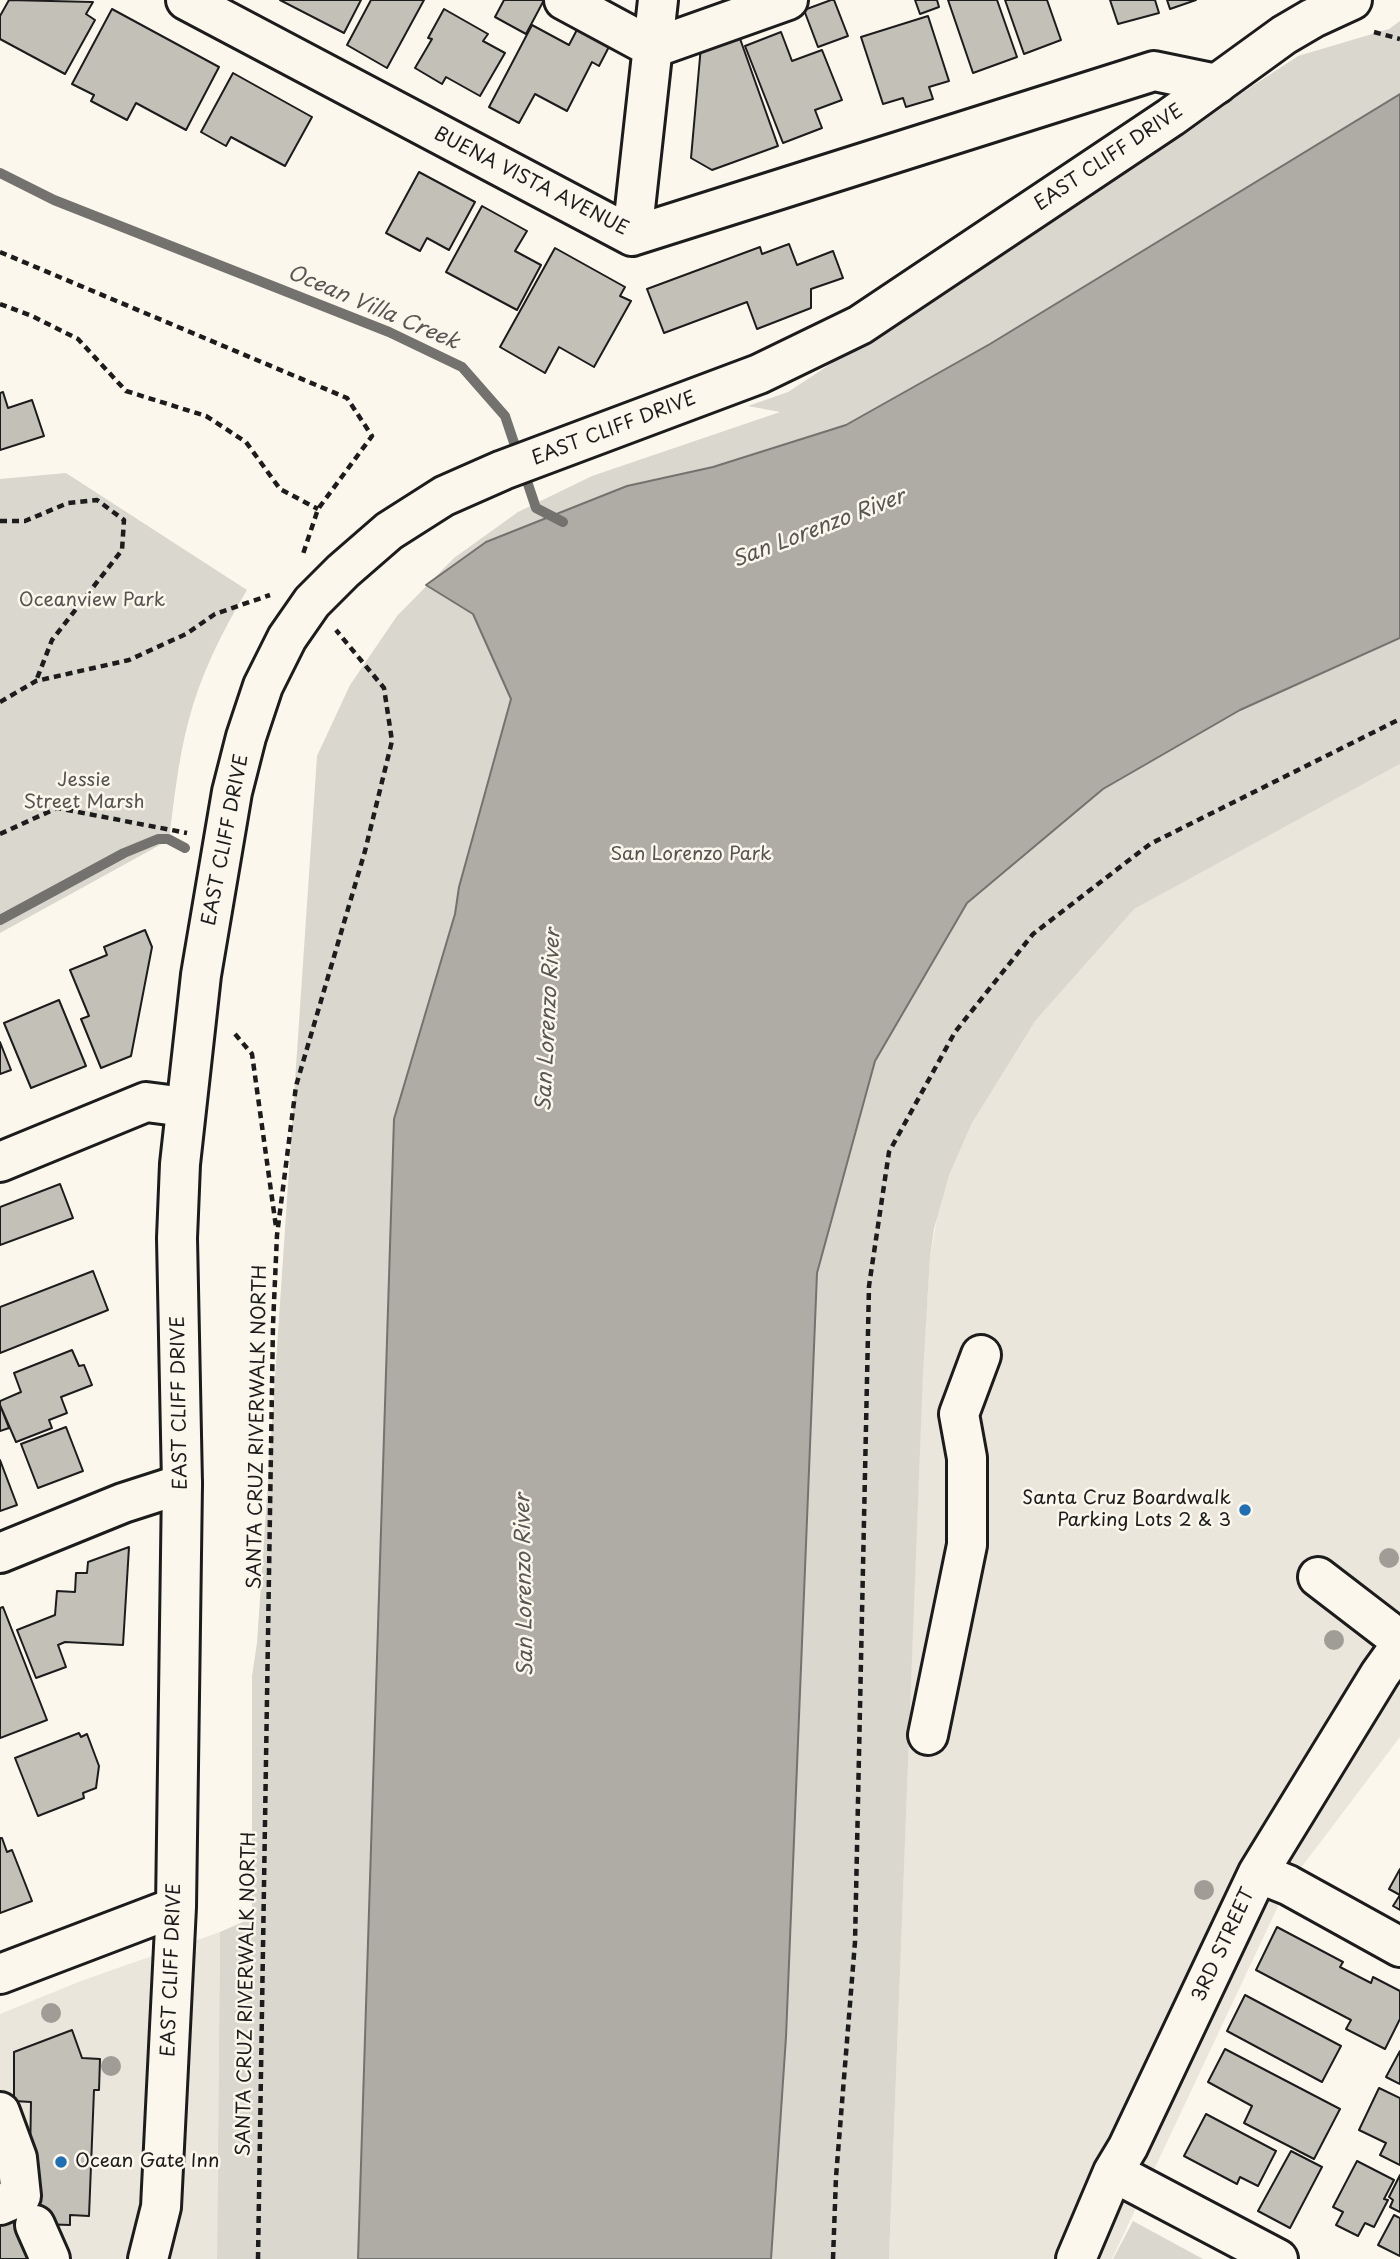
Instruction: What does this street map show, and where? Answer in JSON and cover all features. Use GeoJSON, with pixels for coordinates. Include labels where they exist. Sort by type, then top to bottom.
{"type":"FeatureCollection","features":[{"type":"Feature","properties":{"kind":"main road","name":"BUENA VISTA AVENUE"},"geometry":{"type":"LineString","coordinates":[[186,0],[632,236],[1154,71],[1217,84]]}},
{"type":"Feature","properties":{"kind":"main road"},"geometry":{"type":"LineString","coordinates":[[564,0],[653,48],[788,0]]}},
{"type":"Feature","properties":{"kind":"main road"},"geometry":{"type":"LineString","coordinates":[[632,236],[657,0]]}},
{"type":"Feature","properties":{"kind":"main road","name":"EAST CLIFF DRIVE"},"geometry":{"type":"LineString","coordinates":[[148,2259],[161,2207],[176,1907],[182,1484],[177,1238],[180,1164],[201,975],[232,792],[246,737],[264,686],[287,638],[312,602],[343,570],[389,531],[444,496],[503,470],[759,374],[860,325],[1171,117],[1284,35],[1308,9],[1361,16]]}},
{"type":"Feature","properties":{"kind":"main road","name":"BUENA VISTA AVENUE"},"geometry":{"type":"LineString","coordinates":[[1096,89],[1151,91],[1171,117]]}},
{"type":"Feature","properties":{"kind":"main road"},"geometry":{"type":"LineString","coordinates":[[0,1162],[146,1102],[185,1107]]}},
{"type":"Feature","properties":{"kind":"main road"},"geometry":{"type":"LineString","coordinates":[[928,1735],[967,1545],[967,1458],[959,1414],[981,1354]]}},
{"type":"Feature","properties":{"kind":"main road"},"geometry":{"type":"LineString","coordinates":[[0,1553],[123,1503],[182,1484]]}},
{"type":"Feature","properties":{"kind":"main road"},"geometry":{"type":"LineString","coordinates":[[1318,1577],[1400,1643]]}},
{"type":"Feature","properties":{"kind":"main road","name":"3RD STREET"},"geometry":{"type":"LineString","coordinates":[[1076,2259],[1113,2172],[1128,2147],[1258,1873],[1400,1643]]}},
{"type":"Feature","properties":{"kind":"main road"},"geometry":{"type":"LineString","coordinates":[[1258,1873],[1288,1885],[1400,1947]]}},
{"type":"Feature","properties":{"kind":"main road"},"geometry":{"type":"LineString","coordinates":[[0,1974],[176,1907]]}},
{"type":"Feature","properties":{"kind":"main road"},"geometry":{"type":"LineString","coordinates":[[0,2112],[17,2158],[27,2220]]}},
{"type":"Feature","properties":{"kind":"main road"},"geometry":{"type":"LineString","coordinates":[[1113,2172],[1278,2259]]}},
{"type":"Feature","properties":{"kind":"path"},"geometry":{"type":"LineString","coordinates":[[1361,16],[1400,39]]}},
{"type":"Feature","properties":{"kind":"path"},"geometry":{"type":"LineString","coordinates":[[0,252],[346,398],[372,436],[318,509],[301,561]]}},
{"type":"Feature","properties":{"kind":"path"},"geometry":{"type":"LineString","coordinates":[[0,304],[32,316],[78,339],[126,391],[206,416],[246,442],[280,489],[318,509]]}},
{"type":"Feature","properties":{"kind":"path"},"geometry":{"type":"LineString","coordinates":[[0,521],[25,522],[68,503],[97,500],[124,520],[122,550],[52,640],[36,681]]}},
{"type":"Feature","properties":{"kind":"path"},"geometry":{"type":"LineString","coordinates":[[0,702],[36,681],[130,660],[186,634],[215,614],[281,591]]}},
{"type":"Feature","properties":{"kind":"path","name":"SANTA CRUZ RIVERWALK NORTH"},"geometry":{"type":"LineString","coordinates":[[258,2259],[272,1365],[277,1235],[296,1086],[365,851],[392,741],[384,688],[335,628]]}},
{"type":"Feature","properties":{"kind":"path"},"geometry":{"type":"LineString","coordinates":[[0,834],[57,808],[199,835]]}},
{"type":"Feature","properties":{"kind":"path"},"geometry":{"type":"LineString","coordinates":[[238,1040],[252,1054],[277,1235]]}},
{"type":"Feature","properties":{"kind":"shaded area","name":"Santa Cruz Boardwalk Parking Lots 2 & 3"},"geometry":{"type":"Polygon","coordinates":[[[1400,764],[1400,1737],[1288,1885],[1112,2259],[889,2259],[923,1365],[930,1257],[940,1201],[949,1174],[972,1123],[1034,1020],[1133,909],[1400,764]]]}},
{"type":"Feature","properties":{"kind":"shaded area"},"geometry":{"type":"Polygon","coordinates":[[[220,1932],[217,2259],[0,2259],[10,2181],[0,2156],[0,2014],[81,1981],[220,1932]]]}},
{"type":"Feature","properties":{"kind":"green space","name":"San Lorenzo Park"},"geometry":{"type":"Polygon","coordinates":[[[1400,21],[1400,764],[1134,909],[1035,1021],[972,1123],[949,1175],[934,1229],[923,1373],[889,2259],[217,2259],[220,1932],[252,1918],[252,1676],[257,1643],[317,756],[350,685],[397,616],[454,558],[518,512],[592,476],[780,412],[748,406],[788,392],[1298,56],[1389,29],[1400,21]]]}},
{"type":"Feature","properties":{"kind":"green space","name":"Oceanview Park"},"geometry":{"type":"Polygon","coordinates":[[[66,473],[247,590],[213,654],[193,705],[179,766],[169,840],[0,933],[0,479],[66,473]]]}},
{"type":"Feature","properties":{"kind":"green space"},"geometry":{"type":"Polygon","coordinates":[[[1133,2221],[1203,2259],[1113,2259],[1133,2221]]]}},
{"type":"Feature","properties":{"kind":"water","name":"San Lorenzo Park"},"geometry":{"type":"Polygon","coordinates":[[[1400,94],[1400,638],[1240,710],[1103,789],[967,903],[875,1061],[817,1273],[786,2037],[771,2259],[358,2259],[394,1119],[455,914],[459,887],[511,699],[473,614],[426,585],[486,542],[627,486],[713,467],[846,425],[990,344],[1400,94]]]}},
{"type":"Feature","properties":{"kind":"building"},"geometry":{"type":"Polygon","coordinates":[[[9,0],[93,2],[86,14],[95,20],[65,74],[0,39],[0,16],[9,0]]]}},
{"type":"Feature","properties":{"kind":"building"},"geometry":{"type":"Polygon","coordinates":[[[280,0],[361,0],[344,33],[280,0]]]}},
{"type":"Feature","properties":{"kind":"building"},"geometry":{"type":"Polygon","coordinates":[[[371,0],[424,0],[387,68],[347,45],[371,0]]]}},
{"type":"Feature","properties":{"kind":"building"},"geometry":{"type":"Polygon","coordinates":[[[504,0],[544,0],[526,34],[495,17],[504,0]]]}},
{"type":"Feature","properties":{"kind":"building"},"geometry":{"type":"Polygon","coordinates":[[[834,0],[848,36],[818,47],[804,10],[834,0]]]}},
{"type":"Feature","properties":{"kind":"building"},"geometry":{"type":"Polygon","coordinates":[[[915,0],[937,0],[939,7],[920,14],[915,0]]]}},
{"type":"Feature","properties":{"kind":"building"},"geometry":{"type":"Polygon","coordinates":[[[948,0],[997,0],[1017,57],[973,73],[948,0]]]}},
{"type":"Feature","properties":{"kind":"building"},"geometry":{"type":"Polygon","coordinates":[[[1005,0],[1047,0],[1061,40],[1024,54],[1005,0]]]}},
{"type":"Feature","properties":{"kind":"building"},"geometry":{"type":"Polygon","coordinates":[[[1110,0],[1155,0],[1159,13],[1118,24],[1110,0]]]}},
{"type":"Feature","properties":{"kind":"building"},"geometry":{"type":"Polygon","coordinates":[[[1167,0],[1196,0],[1170,9],[1167,0]]]}},
{"type":"Feature","properties":{"kind":"building"},"geometry":{"type":"Polygon","coordinates":[[[112,9],[219,67],[186,130],[136,103],[127,120],[91,101],[94,95],[72,84],[112,9]]]}},
{"type":"Feature","properties":{"kind":"building"},"geometry":{"type":"Polygon","coordinates":[[[444,9],[488,34],[483,41],[505,53],[480,96],[446,77],[442,84],[415,68],[432,39],[428,38],[444,9]]]}},
{"type":"Feature","properties":{"kind":"building"},"geometry":{"type":"Polygon","coordinates":[[[928,16],[949,81],[929,87],[933,99],[906,107],[903,98],[883,104],[861,37],[928,16]]]}},
{"type":"Feature","properties":{"kind":"building"},"geometry":{"type":"Polygon","coordinates":[[[580,24],[612,41],[599,66],[592,62],[567,111],[535,94],[519,123],[489,107],[532,25],[569,45],[580,24]]]}},
{"type":"Feature","properties":{"kind":"building"},"geometry":{"type":"Polygon","coordinates":[[[781,32],[792,61],[822,50],[842,100],[815,110],[822,128],[783,143],[745,46],[781,32]]]}},
{"type":"Feature","properties":{"kind":"building"},"geometry":{"type":"Polygon","coordinates":[[[738,33],[778,146],[712,170],[691,158],[701,46],[738,33]]]}},
{"type":"Feature","properties":{"kind":"building"},"geometry":{"type":"Polygon","coordinates":[[[233,73],[312,117],[285,166],[231,137],[226,146],[201,132],[233,73]]]}},
{"type":"Feature","properties":{"kind":"building"},"geometry":{"type":"Polygon","coordinates":[[[419,172],[475,202],[449,250],[427,238],[420,251],[386,233],[419,172]]]}},
{"type":"Feature","properties":{"kind":"building"},"geometry":{"type":"Polygon","coordinates":[[[482,206],[527,231],[515,251],[541,265],[517,310],[446,272],[482,206]]]}},
{"type":"Feature","properties":{"kind":"building"},"geometry":{"type":"Polygon","coordinates":[[[789,244],[797,265],[833,251],[843,278],[811,289],[811,308],[757,329],[747,302],[664,333],[647,289],[760,247],[762,254],[789,244]]]}},
{"type":"Feature","properties":{"kind":"building"},"geometry":{"type":"Polygon","coordinates":[[[555,248],[625,287],[620,296],[631,301],[594,367],[559,347],[545,373],[500,347],[555,248]]]}},
{"type":"Feature","properties":{"kind":"building"},"geometry":{"type":"Polygon","coordinates":[[[3,392],[8,408],[32,400],[44,436],[0,450],[0,393],[3,392]]]}},
{"type":"Feature","properties":{"kind":"building"},"geometry":{"type":"Polygon","coordinates":[[[145,930],[152,947],[131,1056],[101,1068],[81,1019],[89,1016],[70,970],[107,955],[104,947],[145,930]]]}},
{"type":"Feature","properties":{"kind":"building"},"geometry":{"type":"Polygon","coordinates":[[[59,1000],[86,1066],[31,1088],[4,1023],[59,1000]]]}},
{"type":"Feature","properties":{"kind":"building"},"geometry":{"type":"Polygon","coordinates":[[[0,1042],[11,1070],[0,1074],[0,1042]]]}},
{"type":"Feature","properties":{"kind":"building"},"geometry":{"type":"Polygon","coordinates":[[[60,1184],[73,1218],[0,1245],[0,1207],[60,1184]]]}},
{"type":"Feature","properties":{"kind":"building"},"geometry":{"type":"Polygon","coordinates":[[[93,1271],[108,1310],[0,1353],[0,1307],[93,1271]]]}},
{"type":"Feature","properties":{"kind":"building"},"geometry":{"type":"Polygon","coordinates":[[[72,1350],[79,1366],[84,1365],[92,1385],[61,1397],[67,1413],[49,1420],[52,1428],[16,1442],[0,1405],[0,1401],[21,1392],[14,1373],[72,1350]]]}},
{"type":"Feature","properties":{"kind":"building"},"geometry":{"type":"Polygon","coordinates":[[[0,1405],[9,1428],[0,1431],[0,1405]]]}},
{"type":"Feature","properties":{"kind":"building"},"geometry":{"type":"Polygon","coordinates":[[[66,1427],[83,1471],[38,1488],[21,1444],[66,1427]]]}},
{"type":"Feature","properties":{"kind":"building"},"geometry":{"type":"Polygon","coordinates":[[[0,1460],[17,1505],[0,1511],[0,1460]]]}},
{"type":"Feature","properties":{"kind":"building"},"geometry":{"type":"Polygon","coordinates":[[[129,1547],[123,1645],[65,1642],[58,1645],[66,1667],[36,1678],[17,1630],[55,1615],[57,1591],[75,1592],[76,1573],[87,1573],[88,1562],[129,1547]]]}},
{"type":"Feature","properties":{"kind":"building"},"geometry":{"type":"Polygon","coordinates":[[[3,1607],[47,1720],[0,1738],[0,1608],[3,1607]]]}},
{"type":"Feature","properties":{"kind":"building"},"geometry":{"type":"Polygon","coordinates":[[[79,1733],[81,1737],[87,1734],[99,1766],[96,1788],[83,1793],[84,1798],[38,1816],[15,1758],[79,1733]]]}},
{"type":"Feature","properties":{"kind":"building"},"geometry":{"type":"Polygon","coordinates":[[[0,1838],[7,1852],[12,1850],[32,1901],[0,1913],[0,1838]]]}},
{"type":"Feature","properties":{"kind":"building"},"geometry":{"type":"Polygon","coordinates":[[[1400,1869],[1400,1895],[1389,1889],[1400,1869]]]}},
{"type":"Feature","properties":{"kind":"building"},"geometry":{"type":"Polygon","coordinates":[[[1400,1895],[1400,1910],[1393,1906],[1400,1895]]]}},
{"type":"Feature","properties":{"kind":"building"},"geometry":{"type":"Polygon","coordinates":[[[1277,1927],[1343,1962],[1340,1967],[1371,1983],[1373,1977],[1400,1991],[1400,2019],[1385,2049],[1346,2029],[1351,2020],[1256,1970],[1277,1927]]]}},
{"type":"Feature","properties":{"kind":"building"},"geometry":{"type":"Polygon","coordinates":[[[1245,1995],[1341,2046],[1322,2082],[1227,2031],[1245,1995]]]}},
{"type":"Feature","properties":{"kind":"building","name":"Ocean Gate Inn"},"geometry":{"type":"Polygon","coordinates":[[[72,2030],[82,2058],[100,2059],[99,2090],[94,2090],[89,2216],[70,2215],[70,2225],[39,2224],[39,2259],[0,2259],[0,2213],[29,2213],[31,2102],[14,2101],[14,2052],[72,2030]]]}},
{"type":"Feature","properties":{"kind":"building"},"geometry":{"type":"Polygon","coordinates":[[[1225,2049],[1340,2109],[1314,2159],[1244,2123],[1252,2106],[1208,2082],[1225,2049]]]}},
{"type":"Feature","properties":{"kind":"building"},"geometry":{"type":"Polygon","coordinates":[[[1400,2051],[1400,2084],[1386,2077],[1400,2051]]]}},
{"type":"Feature","properties":{"kind":"building"},"geometry":{"type":"Polygon","coordinates":[[[1379,2088],[1400,2098],[1400,2165],[1380,2155],[1386,2143],[1359,2130],[1379,2088]]]}},
{"type":"Feature","properties":{"kind":"building"},"geometry":{"type":"Polygon","coordinates":[[[1206,2114],[1276,2151],[1258,2186],[1240,2177],[1237,2184],[1184,2156],[1206,2114]]]}},
{"type":"Feature","properties":{"kind":"building"},"geometry":{"type":"Polygon","coordinates":[[[1291,2151],[1322,2167],[1290,2228],[1258,2211],[1291,2151]]]}},
{"type":"Feature","properties":{"kind":"building"},"geometry":{"type":"Polygon","coordinates":[[[1357,2161],[1394,2180],[1384,2199],[1388,2200],[1374,2227],[1365,2223],[1358,2236],[1336,2225],[1343,2212],[1333,2207],[1357,2161]]]}},
{"type":"Feature","properties":{"kind":"building"},"geometry":{"type":"Polygon","coordinates":[[[1400,2175],[1400,2212],[1390,2207],[1393,2200],[1389,2197],[1400,2175]]]}},
{"type":"Feature","properties":{"kind":"building"},"geometry":{"type":"Polygon","coordinates":[[[1394,2215],[1400,2218],[1400,2256],[1378,2245],[1394,2215]]]}},
{"type":"Feature","properties":{"kind":"waterway","name":"Ocean Villa Creek"},"geometry":{"type":"LineString","coordinates":[[0,173],[54,200],[389,332],[462,367],[505,416],[536,508],[563,522]]}},
{"type":"Feature","properties":{"kind":"waterway","name":"Jessie Street Marsh"},"geometry":{"type":"LineString","coordinates":[[0,920],[124,853],[158,839],[168,839],[185,848]]}},
{"type":"Feature","properties":{"kind":"place","name":"Santa Cruz Boardwalk Parking Lots 2 & 3"},"geometry":{"type":"Point","coordinates":[1245,1510]}},
{"type":"Feature","properties":{"kind":"place","name":"Ocean Gate Inn"},"geometry":{"type":"Point","coordinates":[61,2162]}},
{"type":"Feature","properties":{"kind":"water label","name":"San Lorenzo River"},"geometry":{"type":"Point","coordinates":[819,529]}},
{"type":"Feature","properties":{"kind":"water label","name":"San Lorenzo River"},"geometry":{"type":"Point","coordinates":[549,1020]}},
{"type":"Feature","properties":{"kind":"water label","name":"San Lorenzo River"},"geometry":{"type":"Point","coordinates":[525,1585]}}]}
